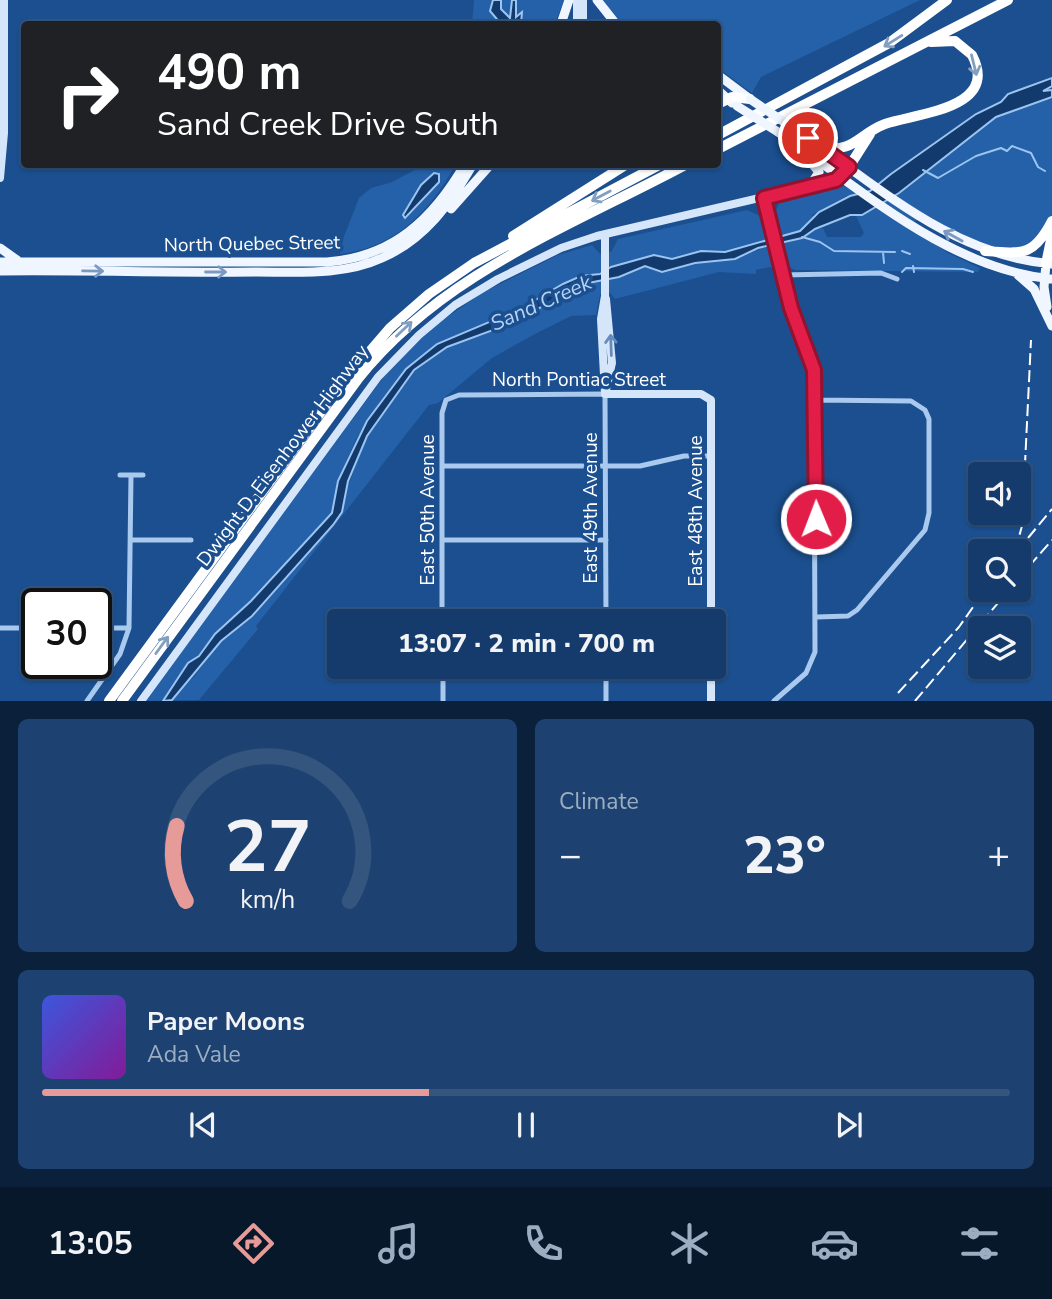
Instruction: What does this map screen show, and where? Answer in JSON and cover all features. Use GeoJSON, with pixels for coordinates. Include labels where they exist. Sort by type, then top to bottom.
{"type":"FeatureCollection","features":[{"type":"Feature","properties":{"kind":"highway"},"geometry":{"type":"LineString","coordinates":[[721,133],[889,43],[947,0]]}},
{"type":"Feature","properties":{"kind":"highway"},"geometry":{"type":"LineString","coordinates":[[721,147],[1008,0]]}},
{"type":"Feature","properties":{"kind":"highway"},"geometry":{"type":"LineString","coordinates":[[821,148],[846,149],[875,129],[955,105],[974,88],[976,63],[966,48],[947,40],[920,44]]}},
{"type":"Feature","properties":{"kind":"highway"},"geometry":{"type":"LineString","coordinates":[[721,100],[736,96],[750,99]]}},
{"type":"Feature","properties":{"kind":"highway"},"geometry":{"type":"LineString","coordinates":[[849,167],[875,129]]}},
{"type":"Feature","properties":{"kind":"highway"},"geometry":{"type":"LineString","coordinates":[[461,272],[478,257],[621,168]]}},
{"type":"Feature","properties":{"kind":"highway","name":"Dwight D. Eisenhower Highway"},"geometry":{"type":"LineString","coordinates":[[109,701],[354,367],[411,309],[461,272],[654,168]]}},
{"type":"Feature","properties":{"kind":"highway","name":"Dwight D. Eisenhower Highway"},"geometry":{"type":"LineString","coordinates":[[122,701],[351,389],[399,333],[439,300],[485,270],[679,168]]}},
{"type":"Feature","properties":{"kind":"highway"},"geometry":{"type":"LineString","coordinates":[[985,251],[1012,254],[1024,252],[1038,243],[1052,222]]}},
{"type":"Feature","properties":{"kind":"highway"},"geometry":{"type":"LineString","coordinates":[[1049,264],[1052,235]]}},
{"type":"Feature","properties":{"kind":"main road"},"geometry":{"type":"LineString","coordinates":[[0,178],[4,0]]}},
{"type":"Feature","properties":{"kind":"main road"},"geometry":{"type":"LineString","coordinates":[[562,21],[569,0]]}},
{"type":"Feature","properties":{"kind":"main road"},"geometry":{"type":"LineString","coordinates":[[577,0],[577,21]]}},
{"type":"Feature","properties":{"kind":"main road"},"geometry":{"type":"LineString","coordinates":[[583,0],[583,21]]}},
{"type":"Feature","properties":{"kind":"main road"},"geometry":{"type":"LineString","coordinates":[[597,0],[614,21]]}},
{"type":"Feature","properties":{"kind":"main road"},"geometry":{"type":"LineString","coordinates":[[721,77],[922,218],[985,251],[1049,264],[1052,325]]}},
{"type":"Feature","properties":{"kind":"main road"},"geometry":{"type":"LineString","coordinates":[[721,100],[737,106],[767,126],[816,165],[818,175],[810,186]]}},
{"type":"Feature","properties":{"kind":"main road"},"geometry":{"type":"LineString","coordinates":[[776,133],[954,251],[1017,274],[1048,278]]}},
{"type":"Feature","properties":{"kind":"main road"},"geometry":{"type":"LineString","coordinates":[[141,701],[373,384],[399,354],[442,315],[482,288],[557,249],[605,234],[810,186],[842,176],[849,167]]}},
{"type":"Feature","properties":{"kind":"main road","name":"North Quebec Street"},"geometry":{"type":"LineString","coordinates":[[0,262],[327,262],[352,259],[386,248],[418,226],[440,203],[462,168]]}},
{"type":"Feature","properties":{"kind":"main road"},"geometry":{"type":"LineString","coordinates":[[396,252],[436,219],[470,168]]}},
{"type":"Feature","properties":{"kind":"main road"},"geometry":{"type":"LineString","coordinates":[[396,252],[407,250],[429,233],[487,168]]}},
{"type":"Feature","properties":{"kind":"main road","name":"East 49th Avenue"},"geometry":{"type":"LineString","coordinates":[[605,234],[606,296],[610,318],[609,377],[605,394]]}},
{"type":"Feature","properties":{"kind":"main road"},"geometry":{"type":"LineString","coordinates":[[0,248],[8,256],[22,261]]}},
{"type":"Feature","properties":{"kind":"main road","name":"North Quebec Street"},"geometry":{"type":"LineString","coordinates":[[0,271],[330,270],[364,265],[396,252]]}},
{"type":"Feature","properties":{"kind":"main road"},"geometry":{"type":"LineString","coordinates":[[1017,274],[1034,289],[1052,325]]}},
{"type":"Feature","properties":{"kind":"main road","name":"East 49th Avenue"},"geometry":{"type":"LineString","coordinates":[[605,394],[601,319],[606,296]]}},
{"type":"Feature","properties":{"kind":"main road"},"geometry":{"type":"LineString","coordinates":[[609,377],[613,389],[621,394]]}},
{"type":"Feature","properties":{"kind":"main road","name":"North Pontiac Street"},"geometry":{"type":"LineString","coordinates":[[605,394],[701,394],[711,400]]}},
{"type":"Feature","properties":{"kind":"main road","name":"East 48th Avenue"},"geometry":{"type":"LineString","coordinates":[[711,400],[711,609]]}},
{"type":"Feature","properties":{"kind":"main road"},"geometry":{"type":"LineString","coordinates":[[711,679],[711,701]]}},
{"type":"Feature","properties":{"kind":"street"},"geometry":{"type":"LineString","coordinates":[[764,198],[796,321],[811,356],[814,401],[817,618],[815,652],[810,669],[774,701]]}},
{"type":"Feature","properties":{"kind":"street"},"geometry":{"type":"LineString","coordinates":[[783,275],[881,273],[897,279]]}},
{"type":"Feature","properties":{"kind":"street","name":"North Pontiac Street"},"geometry":{"type":"LineString","coordinates":[[446,400],[459,395],[605,394]]}},
{"type":"Feature","properties":{"kind":"street","name":"East 49th Avenue"},"geometry":{"type":"LineString","coordinates":[[605,394],[606,609]]}},
{"type":"Feature","properties":{"kind":"street","name":"East 50th Avenue"},"geometry":{"type":"LineString","coordinates":[[442,609],[442,413],[446,400]]}},
{"type":"Feature","properties":{"kind":"street"},"geometry":{"type":"LineString","coordinates":[[814,401],[911,401],[925,410],[929,419],[929,513],[925,530],[854,612],[848,616],[817,618]]}},
{"type":"Feature","properties":{"kind":"street"},"geometry":{"type":"LineString","coordinates":[[442,466],[647,465],[684,456],[711,456]]}},
{"type":"Feature","properties":{"kind":"street"},"geometry":{"type":"LineString","coordinates":[[120,475],[144,475]]}},
{"type":"Feature","properties":{"kind":"street"},"geometry":{"type":"LineString","coordinates":[[86,701],[120,654],[130,628],[131,475]]}},
{"type":"Feature","properties":{"kind":"street"},"geometry":{"type":"LineString","coordinates":[[131,540],[191,540]]}},
{"type":"Feature","properties":{"kind":"street"},"geometry":{"type":"LineString","coordinates":[[442,540],[606,540]]}},
{"type":"Feature","properties":{"kind":"street"},"geometry":{"type":"LineString","coordinates":[[0,628],[21,628]]}},
{"type":"Feature","properties":{"kind":"street"},"geometry":{"type":"LineString","coordinates":[[112,628],[130,628]]}},
{"type":"Feature","properties":{"kind":"street"},"geometry":{"type":"LineString","coordinates":[[443,679],[443,701]]}},
{"type":"Feature","properties":{"kind":"street"},"geometry":{"type":"LineString","coordinates":[[606,679],[607,701]]}},
{"type":"Feature","properties":{"kind":"shaded area"},"geometry":{"type":"Polygon","coordinates":[[[474,0],[564,0],[556,21],[472,21],[474,0]]]}},
{"type":"Feature","properties":{"kind":"shaded area"},"geometry":{"type":"Polygon","coordinates":[[[603,0],[920,0],[761,77],[752,93],[721,70],[721,21],[620,21],[607,10],[603,0]]]}},
{"type":"Feature","properties":{"kind":"shaded area"},"geometry":{"type":"Polygon","coordinates":[[[1052,97],[1052,215],[1044,235],[1031,245],[1015,249],[996,247],[958,233],[927,215],[907,225],[948,253],[980,268],[978,272],[795,270],[785,265],[780,243],[823,228],[827,237],[861,237],[864,233],[855,214],[867,212],[903,190],[992,119],[1052,97]]]}},
{"type":"Feature","properties":{"kind":"shaded area"},"geometry":{"type":"Polygon","coordinates":[[[418,168],[453,168],[435,197],[409,224],[378,244],[340,254],[341,244],[359,198],[371,188],[392,182],[418,168]]]}},
{"type":"Feature","properties":{"kind":"shaded area"},"geometry":{"type":"Polygon","coordinates":[[[844,186],[860,194],[846,196],[812,215],[814,219],[800,231],[779,237],[773,218],[779,203],[844,186]]]}},
{"type":"Feature","properties":{"kind":"shaded area"},"geometry":{"type":"Polygon","coordinates":[[[747,210],[762,217],[770,240],[725,252],[693,253],[672,259],[654,255],[611,267],[600,274],[581,276],[520,309],[437,344],[416,360],[385,395],[356,439],[338,481],[332,513],[251,601],[215,634],[170,690],[176,693],[194,677],[221,641],[252,616],[333,525],[367,436],[414,370],[447,347],[512,323],[583,284],[619,277],[645,266],[660,272],[695,263],[735,259],[771,245],[774,256],[771,258],[772,266],[776,264],[776,270],[770,267],[756,270],[756,274],[719,272],[615,299],[610,293],[600,295],[596,315],[571,316],[492,358],[438,403],[429,405],[256,626],[258,629],[199,700],[145,701],[388,371],[433,327],[482,293],[558,255],[592,245],[600,254],[611,252],[618,239],[747,210]]]}},
{"type":"Feature","properties":{"kind":"water"},"geometry":{"type":"Polygon","coordinates":[[[493,0],[501,0],[501,9],[510,18],[512,0],[516,0],[516,17],[522,12],[521,21],[498,21],[490,11],[493,0]]]}},
{"type":"Feature","properties":{"kind":"water","name":"Sand Creek"},"geometry":{"type":"Polygon","coordinates":[[[1052,78],[1052,86],[1043,91],[1052,90],[1052,97],[996,117],[899,193],[862,215],[850,215],[815,229],[802,238],[758,248],[735,259],[695,263],[662,272],[645,266],[619,277],[583,284],[512,323],[447,347],[414,370],[367,436],[348,481],[342,512],[333,525],[252,616],[221,641],[172,700],[163,701],[188,663],[199,656],[215,634],[251,601],[332,513],[338,481],[367,421],[406,369],[437,344],[520,309],[581,276],[600,274],[611,267],[654,255],[672,259],[701,251],[725,252],[800,231],[819,212],[850,196],[870,191],[976,114],[1001,102],[1008,94],[1052,78]]]}},
{"type":"Feature","properties":{"kind":"water"},"geometry":{"type":"Polygon","coordinates":[[[434,173],[439,174],[439,182],[405,218],[403,215],[421,185],[434,173]]]}},
{"type":"Feature","properties":{"kind":"waterway"},"geometry":{"type":"LineString","coordinates":[[923,170],[938,178],[976,156],[1001,148],[1007,151],[1012,146],[1031,153],[1038,167],[1045,171]]}},
{"type":"Feature","properties":{"kind":"waterway"},"geometry":{"type":"LineString","coordinates":[[802,237],[820,242],[834,251],[895,252]]}},
{"type":"Feature","properties":{"kind":"waterway"},"geometry":{"type":"LineString","coordinates":[[902,251],[910,254]]}},
{"type":"Feature","properties":{"kind":"waterway"},"geometry":{"type":"LineString","coordinates":[[883,252],[884,263]]}},
{"type":"Feature","properties":{"kind":"waterway"},"geometry":{"type":"LineString","coordinates":[[913,266],[914,272]]}},
{"type":"Feature","properties":{"kind":"waterway"},"geometry":{"type":"LineString","coordinates":[[902,272],[906,268],[963,269],[973,272]]}},
{"type":"Feature","properties":{"kind":"railway"},"geometry":{"type":"LineString","coordinates":[[1018,539],[1022,526],[1031,340]]}},
{"type":"Feature","properties":{"kind":"railway"},"geometry":{"type":"LineString","coordinates":[[1028,538],[1052,509]]}},
{"type":"Feature","properties":{"kind":"railway"},"geometry":{"type":"LineString","coordinates":[[1031,564],[1052,540]]}},
{"type":"Feature","properties":{"kind":"railway"},"geometry":{"type":"LineString","coordinates":[[898,693],[959,627],[977,602]]}},
{"type":"Feature","properties":{"kind":"railway"},"geometry":{"type":"LineString","coordinates":[[915,701],[999,602]]}},
{"type":"Feature","properties":{"kind":"route"},"geometry":{"type":"LineString","coordinates":[[808,138],[849,167],[840,179],[764,198],[791,308],[809,350],[814,370],[816,519]]}}]}
